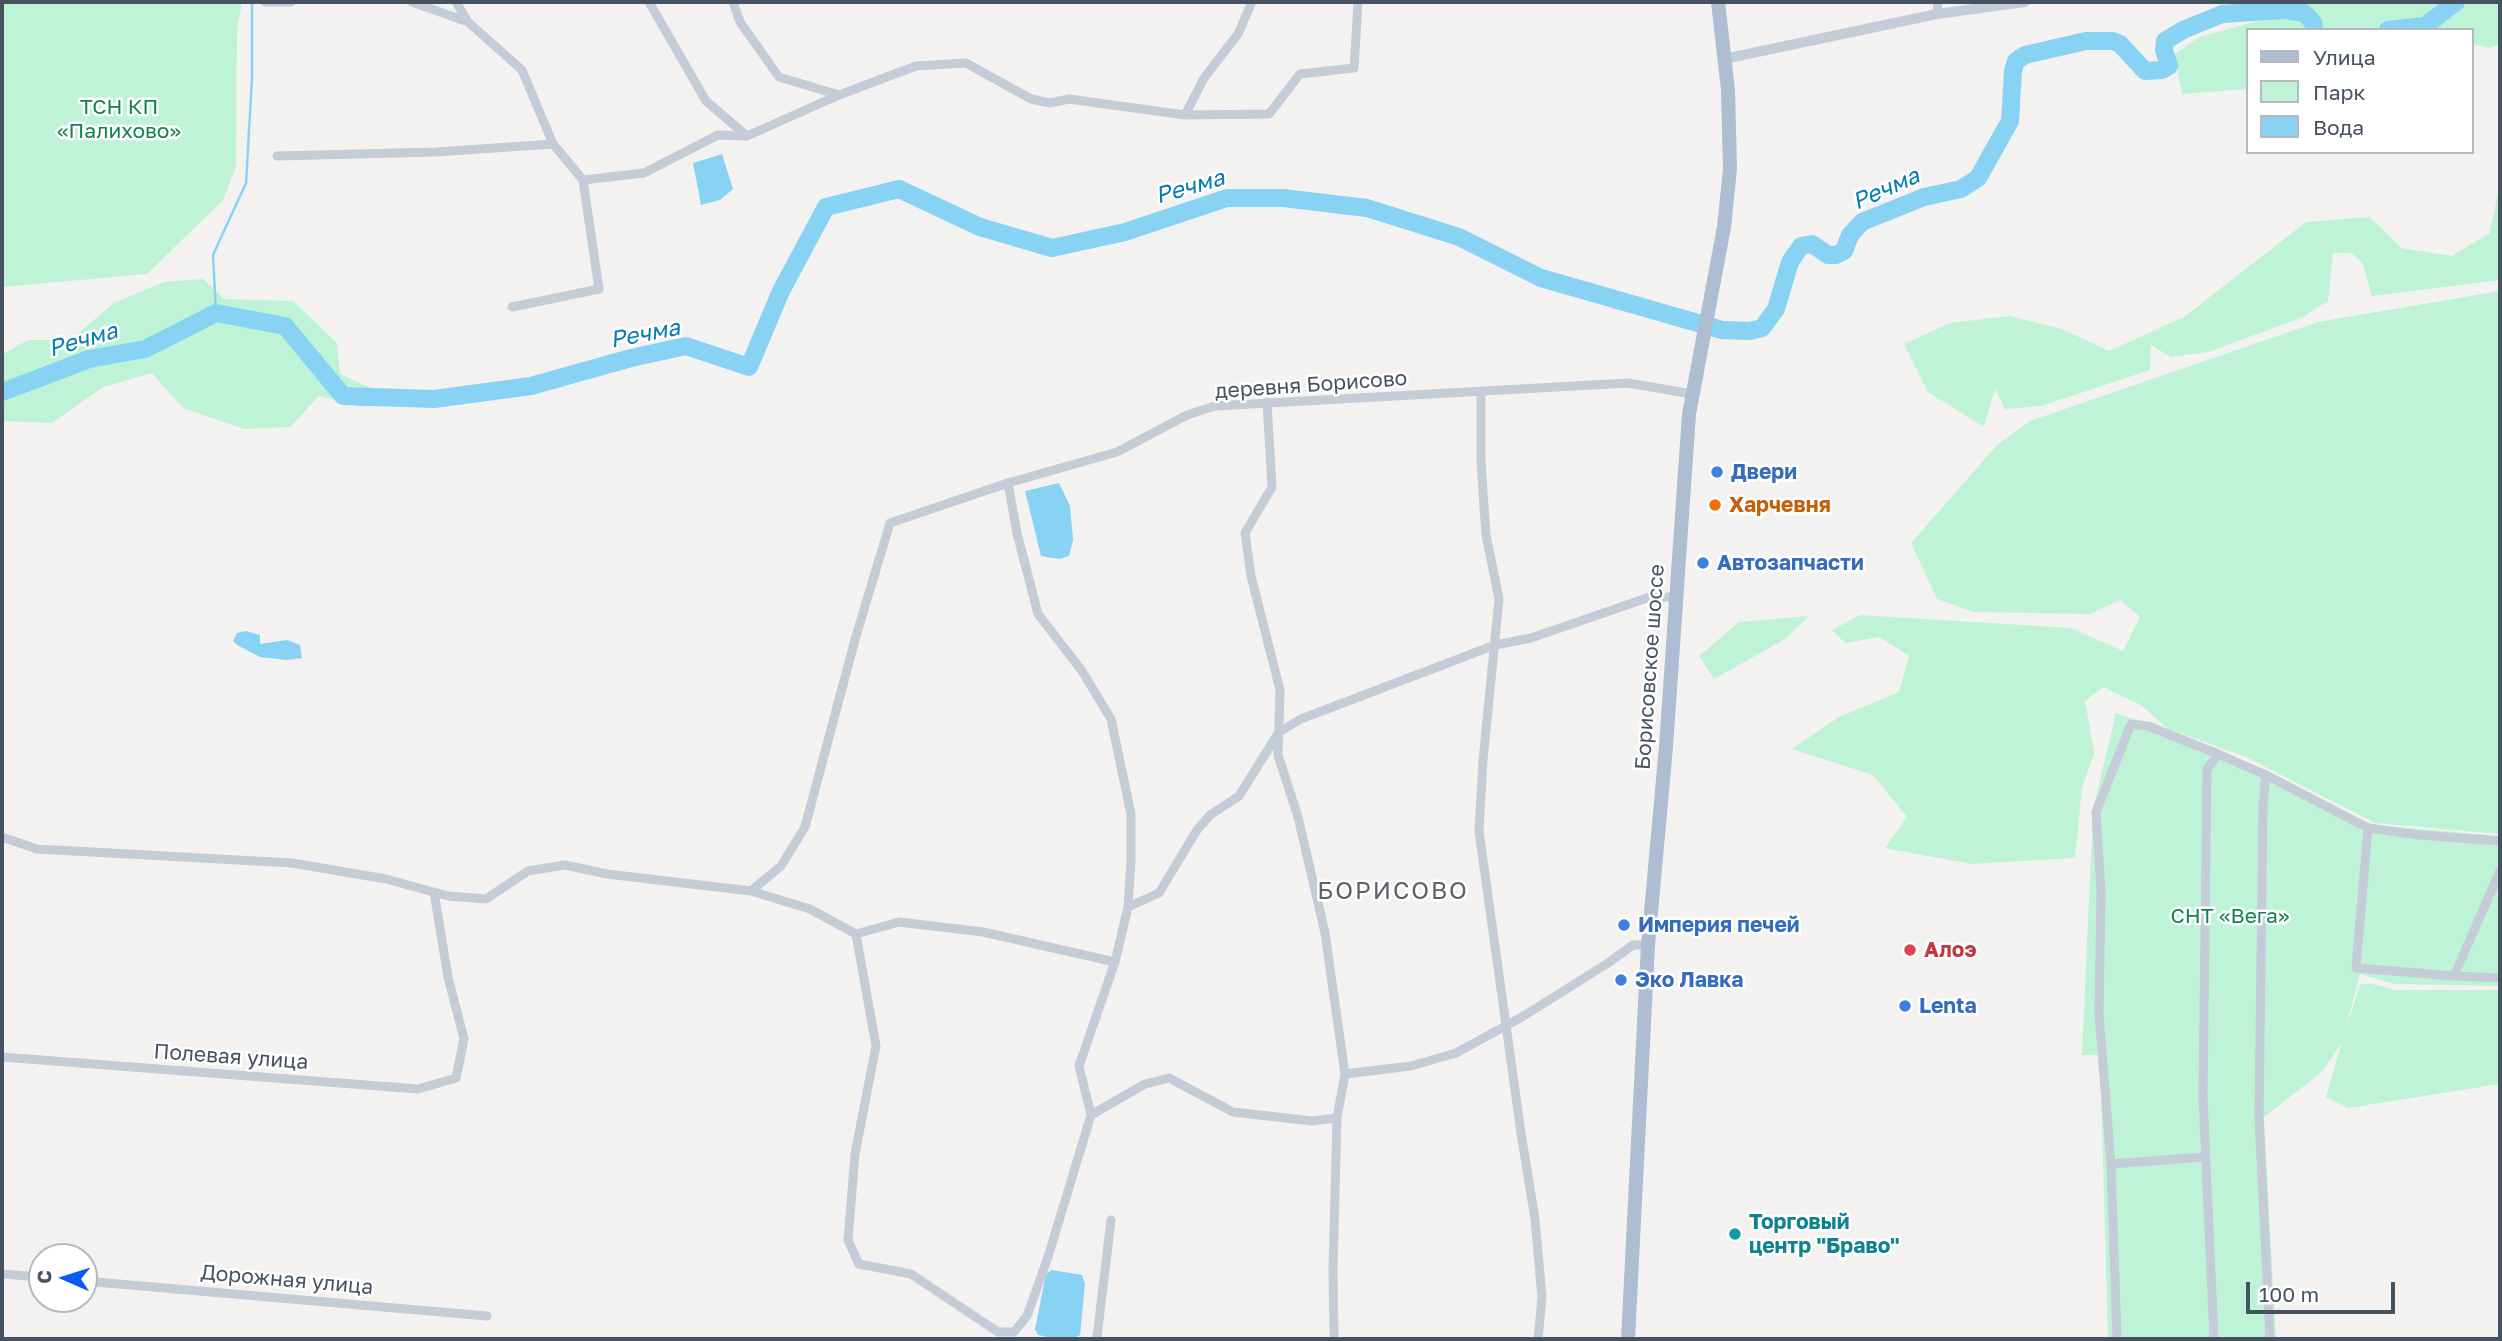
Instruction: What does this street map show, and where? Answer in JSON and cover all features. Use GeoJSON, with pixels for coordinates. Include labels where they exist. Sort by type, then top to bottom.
{"type":"FeatureCollection","features":[{"type":"Feature","properties":{"kind":"main road","name":"Борисовское шоссе"},"geometry":{"type":"LineString","coordinates":[[1628,1339],[1648,945],[1666,747],[1692,394],[1724,227],[1730,169],[1729,110],[1718,2]]}},
{"type":"Feature","properties":{"kind":"street"},"geometry":{"type":"LineString","coordinates":[[265,2],[291,2]]}},
{"type":"Feature","properties":{"kind":"street"},"geometry":{"type":"LineString","coordinates":[[412,2],[468,22]]}},
{"type":"Feature","properties":{"kind":"street"},"geometry":{"type":"LineString","coordinates":[[456,2],[468,22],[522,70],[554,144],[583,180],[598,289],[513,307]]}},
{"type":"Feature","properties":{"kind":"street"},"geometry":{"type":"LineString","coordinates":[[649,2],[706,101],[747,136]]}},
{"type":"Feature","properties":{"kind":"street"},"geometry":{"type":"LineString","coordinates":[[733,2],[740,22],[779,78],[839,95]]}},
{"type":"Feature","properties":{"kind":"street"},"geometry":{"type":"LineString","coordinates":[[1185,115],[1204,78],[1238,34],[1252,2]]}},
{"type":"Feature","properties":{"kind":"street"},"geometry":{"type":"LineString","coordinates":[[583,180],[644,173],[718,135],[747,136],[839,95],[916,66],[966,63],[1031,99],[1050,103],[1069,99],[1185,115],[1269,114],[1300,74],[1354,68],[1357,2]]}},
{"type":"Feature","properties":{"kind":"street"},"geometry":{"type":"LineString","coordinates":[[1937,14],[1938,2]]}},
{"type":"Feature","properties":{"kind":"street"},"geometry":{"type":"LineString","coordinates":[[1724,60],[1937,14],[2025,2]]}},
{"type":"Feature","properties":{"kind":"street"},"geometry":{"type":"LineString","coordinates":[[277,156],[436,152],[554,144]]}},
{"type":"Feature","properties":{"kind":"street","name":"деревня Борисово"},"geometry":{"type":"LineString","coordinates":[[751,891],[781,866],[805,827],[856,636],[890,523],[1008,483],[1117,452],[1187,415],[1215,407],[1628,383],[1692,394]]}},
{"type":"Feature","properties":{"kind":"street"},"geometry":{"type":"LineString","coordinates":[[1481,393],[1481,462],[1486,535],[1499,599],[1483,760],[1479,831],[1535,1219],[1542,1297],[1538,1339]]}},
{"type":"Feature","properties":{"kind":"street"},"geometry":{"type":"LineString","coordinates":[[1267,402],[1272,487],[1245,533],[1251,576],[1280,690],[1278,755],[1298,817],[1325,933],[1345,1074],[1337,1118],[1334,1339]]}},
{"type":"Feature","properties":{"kind":"street"},"geometry":{"type":"LineString","coordinates":[[856,934],[876,1046],[855,1154],[848,1240],[859,1264],[911,1274],[1000,1336],[1014,1332],[1027,1316],[1052,1245],[1091,1115],[1079,1066],[1115,962],[1128,907],[1131,859],[1130,814],[1111,719],[1082,671],[1038,614],[1017,533],[1008,483]]}},
{"type":"Feature","properties":{"kind":"street"},"geometry":{"type":"LineString","coordinates":[[1128,907],[1159,893],[1197,830],[1210,815],[1239,796],[1279,732],[1301,719],[1495,645],[1531,638],[1650,597],[1675,597]]}},
{"type":"Feature","properties":{"kind":"street"},"geometry":{"type":"LineString","coordinates":[[2117,1339],[2112,1164],[2099,1014],[2101,891],[2096,813],[2131,724],[2148,726],[2266,775],[2368,828],[2500,841]]}},
{"type":"Feature","properties":{"kind":"street"},"geometry":{"type":"LineString","coordinates":[[2214,1339],[2204,1157],[2207,769],[2218,754]]}},
{"type":"Feature","properties":{"kind":"street"},"geometry":{"type":"LineString","coordinates":[[2266,775],[2263,806],[2259,1118],[2270,1339]]}},
{"type":"Feature","properties":{"kind":"street"},"geometry":{"type":"LineString","coordinates":[[2368,828],[2356,968],[2500,978]]}},
{"type":"Feature","properties":{"kind":"street"},"geometry":{"type":"LineString","coordinates":[[2,837],[37,849],[292,863],[386,879],[448,896],[486,899],[528,871],[565,865],[607,874],[751,891],[810,909],[856,934],[899,922],[983,932],[1115,962]]}},
{"type":"Feature","properties":{"kind":"street"},"geometry":{"type":"LineString","coordinates":[[2454,976],[2500,872]]}},
{"type":"Feature","properties":{"kind":"street","name":"Полевая улица"},"geometry":{"type":"LineString","coordinates":[[2,1057],[418,1089],[456,1077],[464,1039],[448,977],[434,892]]}},
{"type":"Feature","properties":{"kind":"street"},"geometry":{"type":"LineString","coordinates":[[1345,1074],[1411,1066],[1456,1053],[1522,1017],[1633,945],[1648,945]]}},
{"type":"Feature","properties":{"kind":"street"},"geometry":{"type":"LineString","coordinates":[[1091,1115],[1144,1083],[1169,1077],[1233,1112],[1312,1121],[1337,1118]]}},
{"type":"Feature","properties":{"kind":"street"},"geometry":{"type":"LineString","coordinates":[[2112,1164],[2204,1157]]}},
{"type":"Feature","properties":{"kind":"street"},"geometry":{"type":"LineString","coordinates":[[1095,1339],[1111,1220]]}},
{"type":"Feature","properties":{"kind":"street"},"geometry":{"type":"LineString","coordinates":[[2,1274],[28,1276]]}},
{"type":"Feature","properties":{"kind":"street","name":"Дорожная улица"},"geometry":{"type":"LineString","coordinates":[[98,1282],[487,1316]]}},
{"type":"Feature","properties":{"kind":"green space","name":"ТСН КП «Палихово»"},"geometry":{"type":"Polygon","coordinates":[[[2,2],[242,2],[237,29],[236,167],[223,200],[147,274],[2,287],[2,2]]]}},
{"type":"Feature","properties":{"kind":"green space"},"geometry":{"type":"Polygon","coordinates":[[[2312,2],[2500,2],[2500,44],[2490,48],[2474,44],[2474,28],[2246,28],[2246,89],[2182,94],[2175,54],[2199,37],[2284,14],[2312,2]]]}},
{"type":"Feature","properties":{"kind":"green space"},"geometry":{"type":"Polygon","coordinates":[[[2500,183],[2500,280],[2372,296],[2362,262],[2351,253],[2333,253],[2328,301],[2301,318],[2208,352],[2171,357],[2151,345],[2150,370],[2041,406],[2005,409],[1995,389],[1984,427],[1928,392],[1904,344],[1950,323],[2009,316],[2062,329],[2109,351],[2184,317],[2306,222],[2370,217],[2401,248],[2452,256],[2490,233],[2500,183]]]}},
{"type":"Feature","properties":{"kind":"green space"},"geometry":{"type":"Polygon","coordinates":[[[203,279],[224,299],[293,301],[337,343],[340,374],[392,398],[362,407],[319,396],[290,427],[244,429],[183,408],[152,373],[103,387],[52,423],[2,421],[2,355],[28,340],[70,340],[114,303],[164,282],[203,279]]]}},
{"type":"Feature","properties":{"kind":"green space"},"geometry":{"type":"Polygon","coordinates":[[[2500,291],[2500,834],[2375,823],[2246,757],[2168,729],[2141,705],[2103,687],[2085,701],[2094,753],[2082,788],[2075,858],[1971,864],[1885,848],[1907,817],[1873,775],[1792,749],[1839,717],[1899,692],[1909,656],[1880,637],[1845,643],[1832,630],[1860,615],[2071,628],[2123,651],[2140,617],[2120,600],[2090,614],[1974,612],[1937,599],[1911,543],[1997,445],[2030,421],[2318,322],[2500,291]]]}},
{"type":"Feature","properties":{"kind":"green space"},"geometry":{"type":"Polygon","coordinates":[[[1809,616],[1785,639],[1714,679],[1699,656],[1739,622],[1809,616]]]}},
{"type":"Feature","properties":{"kind":"green space","name":"СНТ «Вега»"},"geometry":{"type":"Polygon","coordinates":[[[2116,713],[2215,748],[2375,825],[2500,836],[2500,986],[2395,984],[2360,974],[2345,1031],[2360,985],[2368,983],[2395,990],[2500,990],[2500,1084],[2348,1108],[2326,1097],[2342,1042],[2322,1072],[2264,1117],[2276,1339],[2108,1339],[2100,1055],[2082,1055],[2093,809],[2116,713]]]}},
{"type":"Feature","properties":{"kind":"water"},"geometry":{"type":"Polygon","coordinates":[[[722,154],[733,189],[720,200],[701,205],[693,163],[722,154]]]}},
{"type":"Feature","properties":{"kind":"water"},"geometry":{"type":"Polygon","coordinates":[[[1059,483],[1070,506],[1073,540],[1069,556],[1059,559],[1041,556],[1025,491],[1059,483]]]}},
{"type":"Feature","properties":{"kind":"water"},"geometry":{"type":"Polygon","coordinates":[[[246,631],[260,635],[260,644],[287,640],[300,645],[302,658],[287,660],[260,657],[233,641],[237,633],[246,631]]]}},
{"type":"Feature","properties":{"kind":"water"},"geometry":{"type":"Polygon","coordinates":[[[1052,1270],[1082,1275],[1085,1284],[1080,1335],[1072,1339],[1038,1335],[1035,1329],[1046,1274],[1052,1270]]]}},
{"type":"Feature","properties":{"kind":"waterway"},"geometry":{"type":"LineString","coordinates":[[216,313],[213,255],[246,183],[252,79],[252,2]]}},
{"type":"Feature","properties":{"kind":"waterway","name":"Речма"},"geometry":{"type":"LineString","coordinates":[[2406,28],[2425,26],[2456,2]]}},
{"type":"Feature","properties":{"kind":"waterway","name":"Речма"},"geometry":{"type":"LineString","coordinates":[[2,392],[89,359],[145,349],[216,313],[285,326],[343,396],[434,399],[531,386],[631,358],[686,346],[749,367],[781,291],[826,207],[899,189],[980,227],[1052,248],[1125,232],[1227,198],[1283,198],[1367,208],[1459,237],[1541,278],[1722,330],[1750,331],[1762,328],[1776,309],[1790,262],[1801,246],[1812,244],[1828,255],[1836,255],[1844,251],[1850,235],[1862,222],[1924,197],[1961,189],[1978,178],[2010,121],[2013,71],[2016,61],[2025,55],[2086,41],[2113,41],[2120,44],[2145,71],[2162,70],[2169,66],[2164,50],[2165,41],[2183,30],[2222,14],[2285,10],[2304,13],[2313,22],[2314,28]]}},
{"type":"Feature","properties":{"kind":"place","name":"Двери"},"geometry":{"type":"Point","coordinates":[1717,472]}},
{"type":"Feature","properties":{"kind":"place","name":"Харчевня"},"geometry":{"type":"Point","coordinates":[1715,505]}},
{"type":"Feature","properties":{"kind":"place","name":"Автозапчасти"},"geometry":{"type":"Point","coordinates":[1703,563]}},
{"type":"Feature","properties":{"kind":"place","name":"Империя печей"},"geometry":{"type":"Point","coordinates":[1624,925]}},
{"type":"Feature","properties":{"kind":"place","name":"Алоэ"},"geometry":{"type":"Point","coordinates":[1910,950]}},
{"type":"Feature","properties":{"kind":"place","name":"Эко Лавка"},"geometry":{"type":"Point","coordinates":[1621,980]}},
{"type":"Feature","properties":{"kind":"place","name":"Lenta"},"geometry":{"type":"Point","coordinates":[1905,1006]}},
{"type":"Feature","properties":{"kind":"place","name":"Торговый центр \"Браво\""},"geometry":{"type":"Point","coordinates":[1735,1234]}},
{"type":"Feature","properties":{"kind":"district","name":"БОРИСОВО"},"geometry":{"type":"Point","coordinates":[1393,891]}}]}
